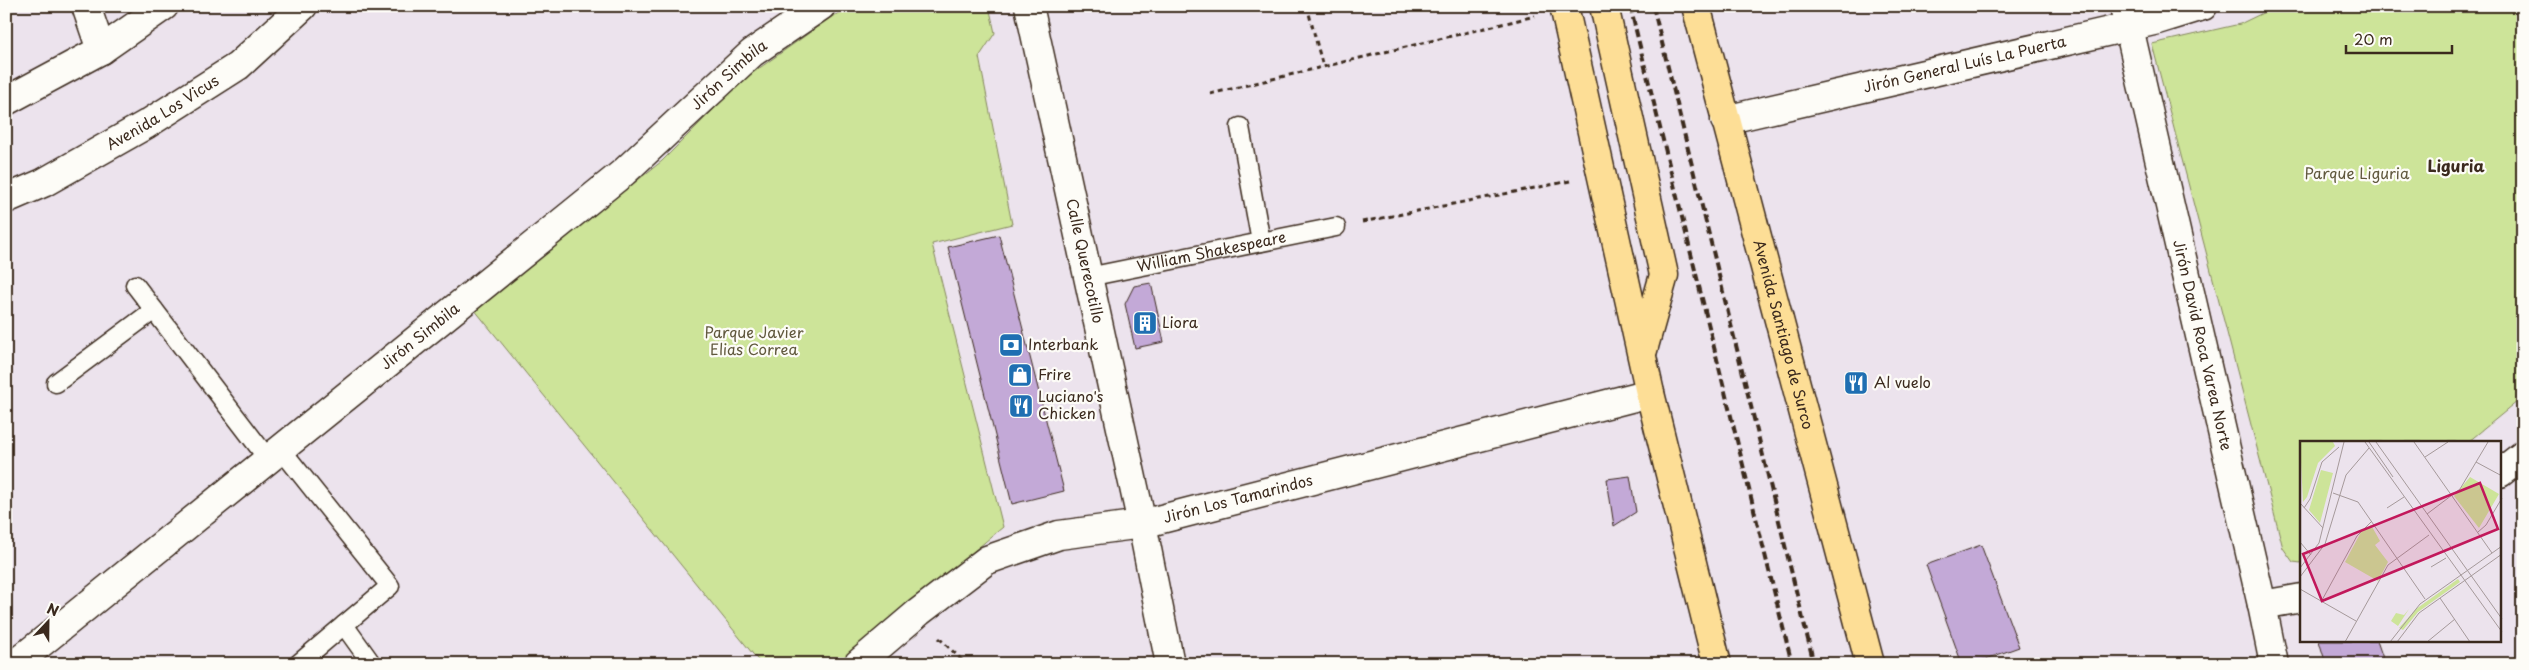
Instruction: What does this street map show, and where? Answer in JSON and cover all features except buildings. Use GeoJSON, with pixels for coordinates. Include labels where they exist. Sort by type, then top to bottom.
{"type":"FeatureCollection","features":[{"type":"Feature","properties":{"kind":"main road"},"geometry":{"type":"LineString","coordinates":[[1604,6],[1664,274],[1642,355]]}},
{"type":"Feature","properties":{"kind":"main road","name":"Avenida Santiago de Surco"},"geometry":{"type":"LineString","coordinates":[[1696,6],[1870,664]]}},
{"type":"Feature","properties":{"kind":"main road"},"geometry":{"type":"LineString","coordinates":[[1564,8],[1650,393],[1717,664]]}},
{"type":"Feature","properties":{"kind":"street"},"geometry":{"type":"LineString","coordinates":[[86,6],[101,50]]}},
{"type":"Feature","properties":{"kind":"street"},"geometry":{"type":"LineString","coordinates":[[6,101],[101,50],[164,6]]}},
{"type":"Feature","properties":{"kind":"street","name":"Avenida Los Vicus"},"geometry":{"type":"LineString","coordinates":[[6,199],[43,183],[147,124],[230,71],[303,6]]}},
{"type":"Feature","properties":{"kind":"street","name":"Jirón Simbila"},"geometry":{"type":"LineString","coordinates":[[15,664],[624,172],[752,53],[822,6]]}},
{"type":"Feature","properties":{"kind":"street","name":"Calle Querecotillo"},"geometry":{"type":"LineString","coordinates":[[1029,6],[1142,524],[1170,664]]}},
{"type":"Feature","properties":{"kind":"street","name":"Jirón General Luís La Puerta"},"geometry":{"type":"LineString","coordinates":[[1725,120],[2126,16],[2203,6]]}},
{"type":"Feature","properties":{"kind":"street","name":"Jirón David Roca Varea Norte"},"geometry":{"type":"LineString","coordinates":[[2126,16],[2274,664]]}},
{"type":"Feature","properties":{"kind":"street","name":"Jirón Los Tamarindos"},"geometry":{"type":"LineString","coordinates":[[858,664],[919,612],[988,560],[1059,535],[1142,524],[1650,393]]}},
{"type":"Feature","properties":{"kind":"street"},"geometry":{"type":"LineString","coordinates":[[2502,471],[2523,454]]}},
{"type":"Feature","properties":{"kind":"street"},"geometry":{"type":"LineString","coordinates":[[2262,606],[2300,598]]}},
{"type":"Feature","properties":{"kind":"lane"},"geometry":{"type":"LineString","coordinates":[[1240,127],[1261,242]]}},
{"type":"Feature","properties":{"kind":"lane","name":"William Shakespeare"},"geometry":{"type":"LineString","coordinates":[[1088,278],[1336,227]]}},
{"type":"Feature","properties":{"kind":"lane"},"geometry":{"type":"LineString","coordinates":[[135,285],[274,453],[390,586],[298,664]]}},
{"type":"Feature","properties":{"kind":"lane"},"geometry":{"type":"LineString","coordinates":[[56,383],[154,310]]}},
{"type":"Feature","properties":{"kind":"lane"},"geometry":{"type":"LineString","coordinates":[[344,625],[372,664]]}},
{"type":"Feature","properties":{"kind":"path"},"geometry":{"type":"LineString","coordinates":[[1307,6],[1323,67]]}},
{"type":"Feature","properties":{"kind":"path"},"geometry":{"type":"LineString","coordinates":[[1210,94],[1564,8]]}},
{"type":"Feature","properties":{"kind":"path"},"geometry":{"type":"LineString","coordinates":[[1336,227],[1602,174]]}},
{"type":"Feature","properties":{"kind":"green space","name":"Parque Javier Elias Correa"},"geometry":{"type":"Polygon","coordinates":[[[854,6],[989,6],[995,33],[979,57],[1012,224],[932,244],[1003,527],[839,664],[761,664],[474,309],[662,161],[744,79],[833,16],[854,6]]]}},
{"type":"Feature","properties":{"kind":"green space","name":"Parque Liguria"},"geometry":{"type":"Polygon","coordinates":[[[2277,6],[2523,6],[2523,397],[2469,441],[2300,441],[2300,563],[2293,562],[2283,548],[2152,44],[2240,24],[2277,6]]]}},
{"type":"Feature","properties":{"kind":"railway"},"geometry":{"type":"LineString","coordinates":[[1630,6],[1792,664]]}},
{"type":"Feature","properties":{"kind":"railway"},"geometry":{"type":"LineString","coordinates":[[1653,6],[1814,664]]}},
{"type":"Feature","properties":{"kind":"place","name":"Liora"},"geometry":{"type":"Point","coordinates":[1145,323]}},
{"type":"Feature","properties":{"kind":"place","name":"Interbank"},"geometry":{"type":"Point","coordinates":[1011,345]}},
{"type":"Feature","properties":{"kind":"place","name":"Frire"},"geometry":{"type":"Point","coordinates":[1020,375]}},
{"type":"Feature","properties":{"kind":"place","name":"Al vuelo"},"geometry":{"type":"Point","coordinates":[1856,383]}},
{"type":"Feature","properties":{"kind":"place","name":"Luciano's Chicken"},"geometry":{"type":"Point","coordinates":[1021,406]}},
{"type":"Feature","properties":{"kind":"district","name":"Liguria"},"geometry":{"type":"Point","coordinates":[2456,166]}}]}
